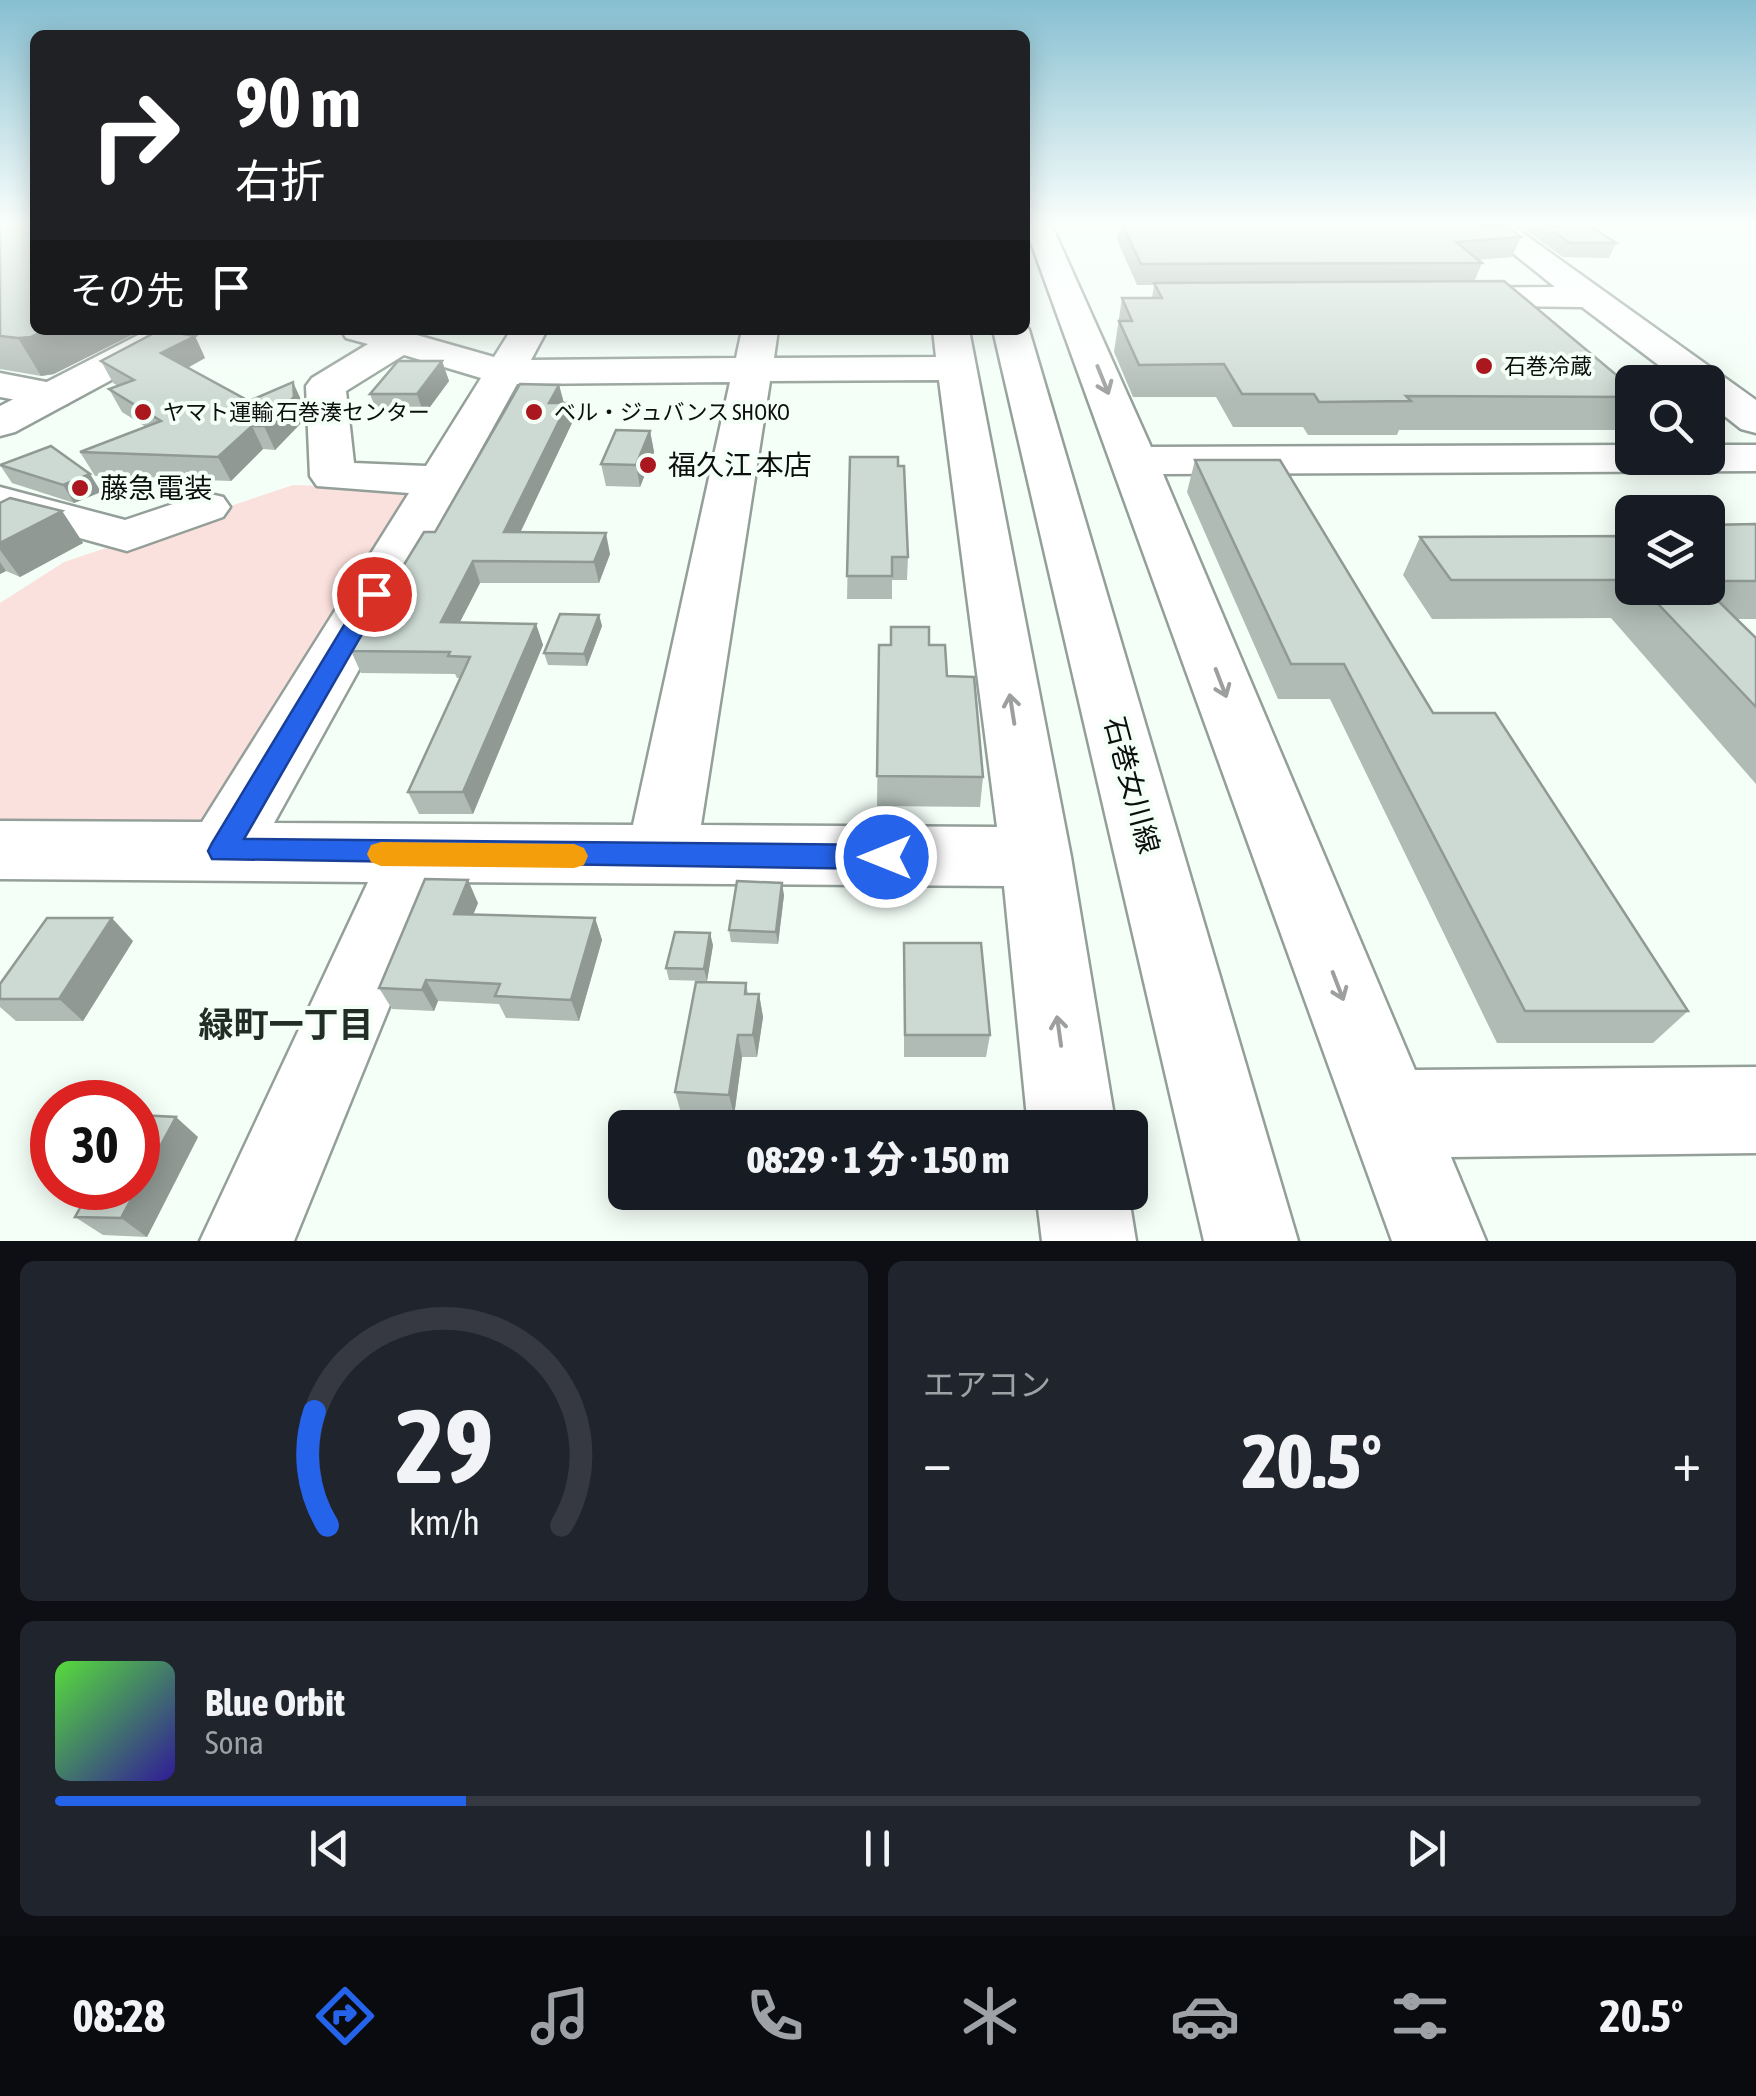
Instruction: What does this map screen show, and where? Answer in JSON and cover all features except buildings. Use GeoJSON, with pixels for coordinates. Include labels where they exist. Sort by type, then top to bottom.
{"type":"FeatureCollection","features":[{"type":"Feature","properties":{"kind":"main road"},"geometry":{"type":"LineString","coordinates":[[1080,284],[1091,299],[1136,462],[1439,1241]]}},
{"type":"Feature","properties":{"kind":"main road"},"geometry":{"type":"LineString","coordinates":[[1572,284],[1681,365]]}},
{"type":"Feature","properties":{"kind":"main road"},"geometry":{"type":"LineString","coordinates":[[1410,298],[1590,297]]}},
{"type":"Feature","properties":{"kind":"main road"},"geometry":{"type":"LineString","coordinates":[[0,423],[167,335]]}},
{"type":"Feature","properties":{"kind":"main road"},"geometry":{"type":"LineString","coordinates":[[376,335],[400,342],[517,351],[954,349],[1036,857],[1070,1110]]}},
{"type":"Feature","properties":{"kind":"main road","name":"石巻女川線"},"geometry":{"type":"LineString","coordinates":[[1012,335],[1251,1241]]}},
{"type":"Feature","properties":{"kind":"main road"},"geometry":{"type":"LineString","coordinates":[[400,342],[326,386],[332,476],[441,480]]}},
{"type":"Feature","properties":{"kind":"main road"},"geometry":{"type":"LineString","coordinates":[[222,851],[517,351]]}},
{"type":"Feature","properties":{"kind":"main road"},"geometry":{"type":"LineString","coordinates":[[661,857],[755,352]]}},
{"type":"Feature","properties":{"kind":"main road"},"geometry":{"type":"LineString","coordinates":[[0,384],[54,395]]}},
{"type":"Feature","properties":{"kind":"main road"},"geometry":{"type":"LineString","coordinates":[[1725,398],[1756,420]]}},
{"type":"Feature","properties":{"kind":"main road"},"geometry":{"type":"LineString","coordinates":[[1136,462],[1756,458]]}},
{"type":"Feature","properties":{"kind":"main road"},"geometry":{"type":"LineString","coordinates":[[0,500],[127,536],[206,506]]}},
{"type":"Feature","properties":{"kind":"main road"},"geometry":{"type":"LineString","coordinates":[[0,850],[1036,857]]}},
{"type":"Feature","properties":{"kind":"main road"},"geometry":{"type":"LineString","coordinates":[[247,1241],[416,854]]}},
{"type":"Feature","properties":{"kind":"main road"},"geometry":{"type":"LineString","coordinates":[[1388,1114],[1756,1110]]}},
{"type":"Feature","properties":{"kind":"main road"},"geometry":{"type":"LineString","coordinates":[[1085,1210],[1089,1241]]}},
{"type":"Feature","properties":{"kind":"shaded area"},"geometry":{"type":"Polygon","coordinates":[[[293,485],[411,489],[201,825],[0,824],[0,603],[64,562],[293,485]]]}},
{"type":"Feature","properties":{"kind":"slow traffic"},"geometry":{"type":"LineString","coordinates":[[381,854],[574,856]]}},
{"type":"Feature","properties":{"kind":"place","name":"石巻冷蔵"},"geometry":{"type":"Point","coordinates":[1484,366]}},
{"type":"Feature","properties":{"kind":"place","name":"ヤマト運輸 石巻湊センター"},"geometry":{"type":"Point","coordinates":[143,412]}},
{"type":"Feature","properties":{"kind":"place","name":"ベル・ジュバンス SHOKO"},"geometry":{"type":"Point","coordinates":[534,412]}},
{"type":"Feature","properties":{"kind":"place","name":"福久江 本店"},"geometry":{"type":"Point","coordinates":[648,465]}},
{"type":"Feature","properties":{"kind":"place","name":"藤急電装"},"geometry":{"type":"Point","coordinates":[80,488]}},
{"type":"Feature","properties":{"kind":"district","name":"緑町一丁目"},"geometry":{"type":"Point","coordinates":[286,1024]}},
{"type":"Feature","properties":{"kind":"route"},"geometry":{"type":"LineString","coordinates":[[374,594],[222,851],[886,857]]}}]}
